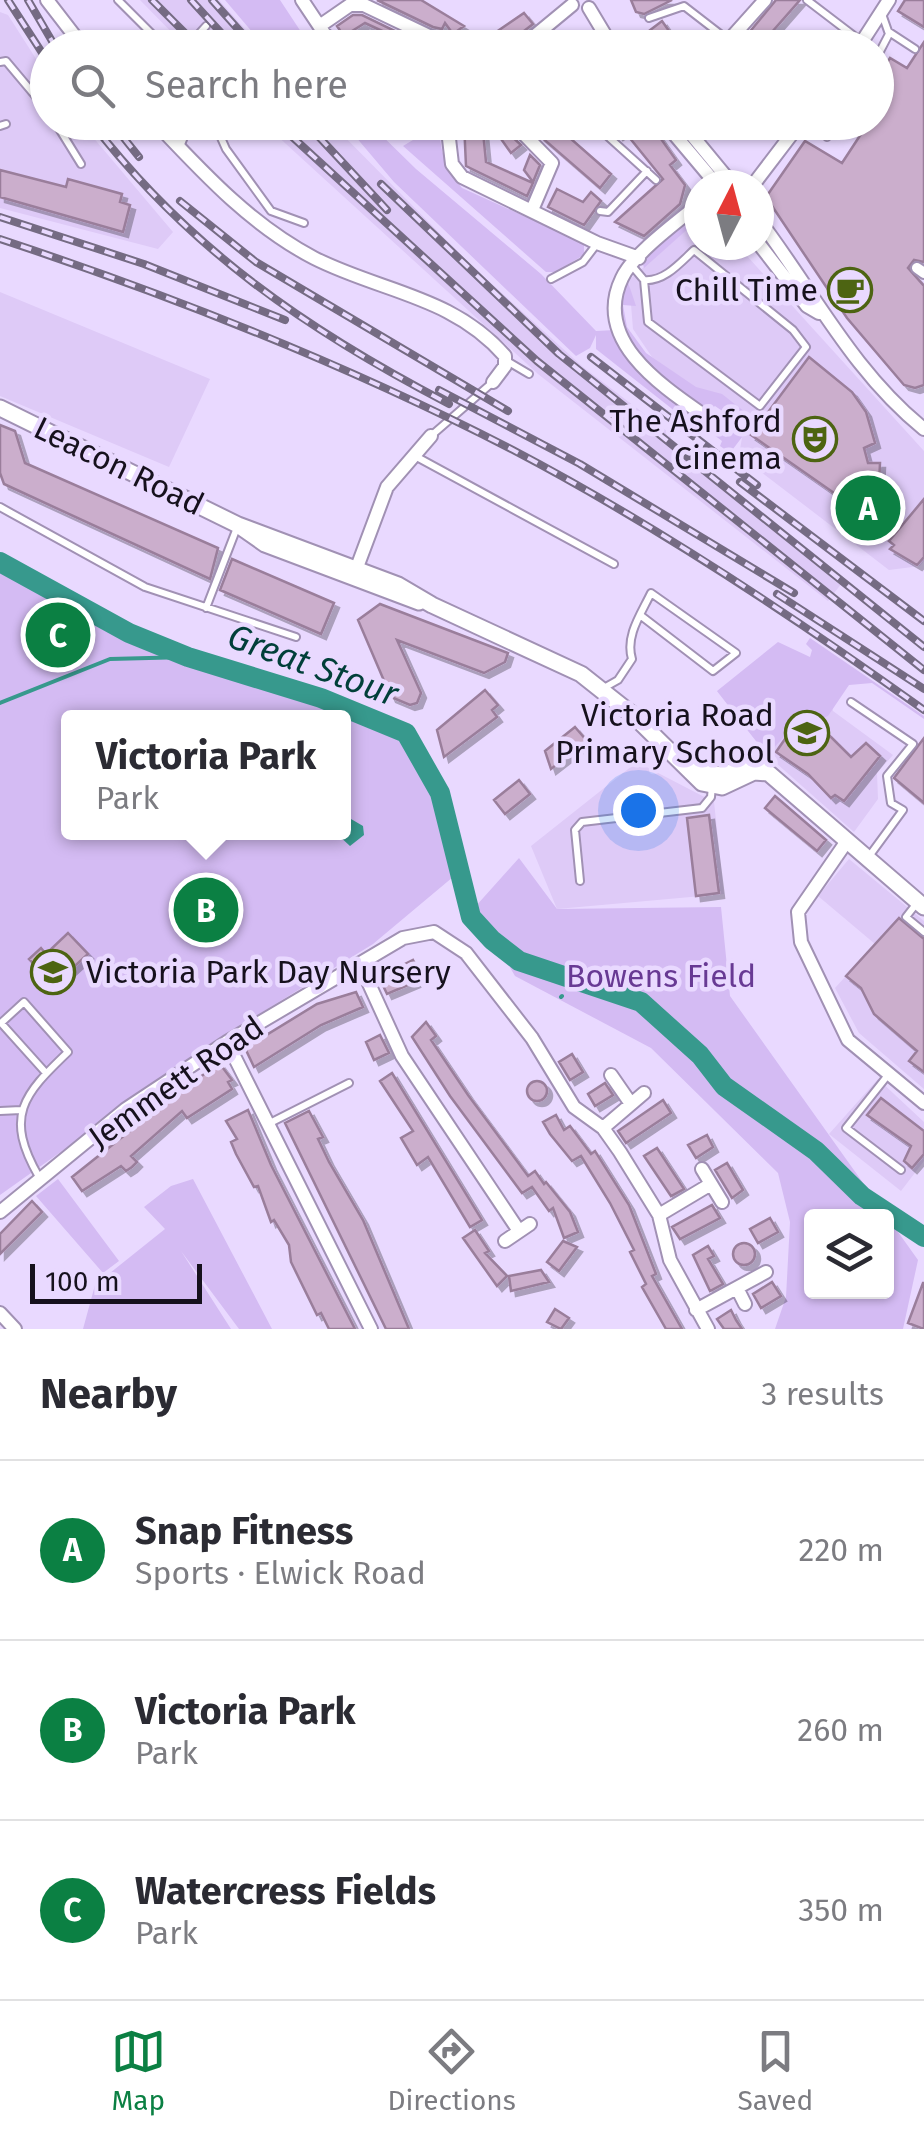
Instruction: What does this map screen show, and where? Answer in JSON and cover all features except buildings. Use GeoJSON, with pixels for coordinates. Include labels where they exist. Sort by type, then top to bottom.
{"type":"FeatureCollection","features":[{"type":"Feature","properties":{"kind":"street"},"geometry":{"type":"LineString","coordinates":[[46,0],[70,30]]}},
{"type":"Feature","properties":{"kind":"street"},"geometry":{"type":"LineString","coordinates":[[302,0],[323,30]]}},
{"type":"Feature","properties":{"kind":"street"},"geometry":{"type":"LineString","coordinates":[[738,30],[765,0]]}},
{"type":"Feature","properties":{"kind":"street"},"geometry":{"type":"LineString","coordinates":[[540,30],[571,2],[592,4],[605,30]]}},
{"type":"Feature","properties":{"kind":"street"},"geometry":{"type":"LineString","coordinates":[[870,30],[887,3]]}},
{"type":"Feature","properties":{"kind":"street"},"geometry":{"type":"LineString","coordinates":[[320,25],[350,6],[364,5],[416,30]]}},
{"type":"Feature","properties":{"kind":"street"},"geometry":{"type":"LineString","coordinates":[[173,140],[266,229],[342,271],[451,310],[506,360],[492,382]]}},
{"type":"Feature","properties":{"kind":"street"},"geometry":{"type":"LineString","coordinates":[[450,140],[454,170],[636,262]]}},
{"type":"Feature","properties":{"kind":"street"},"geometry":{"type":"LineString","coordinates":[[530,140],[552,163],[532,210]]}},
{"type":"Feature","properties":{"kind":"street"},"geometry":{"type":"LineString","coordinates":[[685,140],[706,170]]}},
{"type":"Feature","properties":{"kind":"street"},"geometry":{"type":"LineString","coordinates":[[685,140],[717,170]]}},
{"type":"Feature","properties":{"kind":"street"},"geometry":{"type":"LineString","coordinates":[[765,170],[788,140]]}},
{"type":"Feature","properties":{"kind":"street"},"geometry":{"type":"LineString","coordinates":[[684,218],[623,274],[617,308],[627,348],[642,368],[719,426],[724,418]]}},
{"type":"Feature","properties":{"kind":"street"},"geometry":{"type":"LineString","coordinates":[[774,242],[822,314],[900,409],[924,429]]}},
{"type":"Feature","properties":{"kind":"street"},"geometry":{"type":"LineString","coordinates":[[771,260],[807,306],[822,314]]}},
{"type":"Feature","properties":{"kind":"street","name":"Leacon Road"},"geometry":{"type":"LineString","coordinates":[[0,408],[238,525],[354,574],[398,585],[432,606],[543,654],[602,690],[689,767],[712,780]]}},
{"type":"Feature","properties":{"kind":"street"},"geometry":{"type":"LineString","coordinates":[[354,574],[387,488],[431,436]]}},
{"type":"Feature","properties":{"kind":"street"},"geometry":{"type":"LineString","coordinates":[[712,780],[752,762],[921,904]]}},
{"type":"Feature","properties":{"kind":"street"},"geometry":{"type":"LineString","coordinates":[[847,840],[803,901],[796,924],[848,1040],[924,1104]]}},
{"type":"Feature","properties":{"kind":"street"},"geometry":{"type":"LineString","coordinates":[[505,1241],[524,1228],[402,1056],[360,964],[421,932],[447,937],[466,953],[532,1038],[574,1106],[603,1128],[658,1215],[670,1260],[708,1329]]}},
{"type":"Feature","properties":{"kind":"street","name":"Jemmett Road"},"geometry":{"type":"LineString","coordinates":[[0,1212],[126,1108],[227,1042],[360,964]]}},
{"type":"Feature","properties":{"kind":"street"},"geometry":{"type":"LineString","coordinates":[[227,1042],[371,1329]]}},
{"type":"Feature","properties":{"kind":"street"},"geometry":{"type":"LineString","coordinates":[[611,1076],[629,1101]]}},
{"type":"Feature","properties":{"kind":"street"},"geometry":{"type":"LineString","coordinates":[[603,1128],[629,1101],[644,1093]]}},
{"type":"Feature","properties":{"kind":"street"},"geometry":{"type":"LineString","coordinates":[[702,1169],[722,1202]]}},
{"type":"Feature","properties":{"kind":"street"},"geometry":{"type":"LineString","coordinates":[[658,1215],[711,1184]]}},
{"type":"Feature","properties":{"kind":"street"},"geometry":{"type":"LineString","coordinates":[[696,1310],[766,1272]]}},
{"type":"Feature","properties":{"kind":"street"},"geometry":{"type":"LineString","coordinates":[[736,1288],[745,1304]]}},
{"type":"Feature","properties":{"kind":"street"},"geometry":{"type":"LineString","coordinates":[[0,1313],[15,1329]]}},
{"type":"Feature","properties":{"kind":"lane"},"geometry":{"type":"LineString","coordinates":[[118,0],[148,30]]}},
{"type":"Feature","properties":{"kind":"lane"},"geometry":{"type":"LineString","coordinates":[[808,0],[843,30]]}},
{"type":"Feature","properties":{"kind":"lane"},"geometry":{"type":"LineString","coordinates":[[887,3],[888,30]]}},
{"type":"Feature","properties":{"kind":"lane"},"geometry":{"type":"LineString","coordinates":[[649,18],[684,6],[710,30]]}},
{"type":"Feature","properties":{"kind":"lane"},"geometry":{"type":"LineString","coordinates":[[202,30],[206,26]]}},
{"type":"Feature","properties":{"kind":"lane"},"geometry":{"type":"LineString","coordinates":[[894,36],[915,48]]}},
{"type":"Feature","properties":{"kind":"lane"},"geometry":{"type":"LineString","coordinates":[[0,62],[6,61],[30,90]]}},
{"type":"Feature","properties":{"kind":"lane"},"geometry":{"type":"LineString","coordinates":[[66,140],[81,164]]}},
{"type":"Feature","properties":{"kind":"lane"},"geometry":{"type":"LineString","coordinates":[[180,148],[183,140]]}},
{"type":"Feature","properties":{"kind":"lane"},"geometry":{"type":"LineString","coordinates":[[222,140],[271,211],[304,223]]}},
{"type":"Feature","properties":{"kind":"lane"},"geometry":{"type":"LineString","coordinates":[[612,140],[656,180]]}},
{"type":"Feature","properties":{"kind":"lane"},"geometry":{"type":"LineString","coordinates":[[600,211],[608,212],[647,171]]}},
{"type":"Feature","properties":{"kind":"lane"},"geometry":{"type":"LineString","coordinates":[[551,280],[583,262],[597,243]]}},
{"type":"Feature","properties":{"kind":"lane"},"geometry":{"type":"LineString","coordinates":[[636,262],[644,280],[648,322],[760,406],[806,348],[793,330],[694,250],[672,270],[651,281],[644,280]]}},
{"type":"Feature","properties":{"kind":"lane"},"geometry":{"type":"LineString","coordinates":[[506,360],[529,374]]}},
{"type":"Feature","properties":{"kind":"lane"},"geometry":{"type":"LineString","coordinates":[[431,436],[492,382]]}},
{"type":"Feature","properties":{"kind":"lane"},"geometry":{"type":"LineString","coordinates":[[415,456],[614,564]]}},
{"type":"Feature","properties":{"kind":"lane"},"geometry":{"type":"LineString","coordinates":[[0,507],[145,586],[296,638]]}},
{"type":"Feature","properties":{"kind":"lane"},"geometry":{"type":"LineString","coordinates":[[206,608],[238,525]]}},
{"type":"Feature","properties":{"kind":"lane"},"geometry":{"type":"LineString","coordinates":[[602,690],[618,680],[632,658],[628,643],[640,615],[651,594],[736,653],[713,671],[640,615]]}},
{"type":"Feature","properties":{"kind":"lane"},"geometry":{"type":"LineString","coordinates":[[850,702],[913,744],[887,776],[891,803],[903,810],[867,858]]}},
{"type":"Feature","properties":{"kind":"lane"},"geometry":{"type":"LineString","coordinates":[[580,882],[575,830],[582,822],[702,808],[711,798],[712,780]]}},
{"type":"Feature","properties":{"kind":"lane"},"geometry":{"type":"LineString","coordinates":[[921,904],[906,917],[924,932]]}},
{"type":"Feature","properties":{"kind":"lane"},"geometry":{"type":"LineString","coordinates":[[42,1180],[21,1139],[21,1110],[26,1094],[68,1052],[24,1002],[1,1023],[46,1073]]}},
{"type":"Feature","properties":{"kind":"lane"},"geometry":{"type":"LineString","coordinates":[[889,1074],[846,1128],[902,1170]]}},
{"type":"Feature","properties":{"kind":"lane"},"geometry":{"type":"LineString","coordinates":[[268,1125],[349,1083]]}},
{"type":"Feature","properties":{"kind":"lane"},"geometry":{"type":"LineString","coordinates":[[0,1111],[21,1110]]}},
{"type":"Feature","properties":{"kind":"shaded area"},"geometry":{"type":"Polygon","coordinates":[[[140,0],[219,0],[246,30],[169,30],[140,0]]]}},
{"type":"Feature","properties":{"kind":"shaded area"},"geometry":{"type":"Polygon","coordinates":[[[0,12],[8,15],[30,49],[30,140],[95,140],[173,232],[158,249],[0,208],[0,12]]]}},
{"type":"Feature","properties":{"kind":"shaded area"},"geometry":{"type":"Polygon","coordinates":[[[282,140],[348,140],[471,265],[583,367],[672,435],[670,439],[845,579],[828,601],[538,374],[282,140]]]}},
{"type":"Feature","properties":{"kind":"shaded area"},"geometry":{"type":"Polygon","coordinates":[[[684,232],[684,260],[751,260],[924,451],[924,561],[920,566],[889,570],[739,455],[744,426],[652,357],[633,329],[629,280],[684,232]]]}},
{"type":"Feature","properties":{"kind":"shaded area"},"geometry":{"type":"Polygon","coordinates":[[[0,292],[210,379],[169,467],[0,396],[0,292]]]}},
{"type":"Feature","properties":{"kind":"shaded area","name":"Victoria Road Primary School"},"geometry":{"type":"Polygon","coordinates":[[[717,691],[828,694],[833,711],[893,755],[877,773],[878,799],[854,832],[767,755],[717,691]]]}},
{"type":"Feature","properties":{"kind":"shaded area"},"geometry":{"type":"Polygon","coordinates":[[[637,762],[714,802],[724,894],[557,909],[531,846],[637,762]]]}},
{"type":"Feature","properties":{"kind":"shaded area"},"geometry":{"type":"Polygon","coordinates":[[[351,819],[363,826],[364,835],[350,846],[344,840],[351,840],[351,819]]]}},
{"type":"Feature","properties":{"kind":"shaded area"},"geometry":{"type":"Polygon","coordinates":[[[849,859],[924,921],[924,1089],[859,1033],[835,988],[875,944],[818,896],[849,859]]]}},
{"type":"Feature","properties":{"kind":"shaded area"},"geometry":{"type":"Polygon","coordinates":[[[878,1079],[924,1122],[924,1161],[901,1191],[829,1134],[878,1079]]]}},
{"type":"Feature","properties":{"kind":"green space"},"geometry":{"type":"Polygon","coordinates":[[[225,0],[280,0],[300,30],[251,30],[225,0]]]}},
{"type":"Feature","properties":{"kind":"green space"},"geometry":{"type":"Polygon","coordinates":[[[358,140],[386,140],[541,274],[596,331],[615,330],[623,348],[647,378],[726,437],[740,423],[715,406],[708,411],[670,384],[640,357],[630,341],[624,323],[622,301],[626,276],[636,306],[623,305],[627,327],[646,353],[696,387],[722,394],[755,420],[730,453],[720,446],[722,441],[693,419],[690,423],[596,349],[596,335],[590,348],[576,356],[394,182],[358,140]]]}},
{"type":"Feature","properties":{"kind":"green space"},"geometry":{"type":"Polygon","coordinates":[[[413,140],[440,140],[444,158],[462,188],[584,243],[584,255],[555,272],[546,272],[403,146],[413,140]]]}},
{"type":"Feature","properties":{"kind":"green space"},"geometry":{"type":"Polygon","coordinates":[[[684,225],[684,232],[644,268],[642,261],[684,225]]]}},
{"type":"Feature","properties":{"kind":"green space"},"geometry":{"type":"Polygon","coordinates":[[[0,570],[104,630],[167,657],[242,675],[333,710],[61,710],[61,840],[351,840],[351,717],[401,736],[435,796],[453,877],[373,944],[230,1032],[0,1195],[0,570]]]}},
{"type":"Feature","properties":{"kind":"green space"},"geometry":{"type":"Polygon","coordinates":[[[810,638],[924,719],[872,683],[849,685],[828,716],[806,724],[799,721],[767,755],[717,691],[778,642],[810,657],[812,650],[806,644],[810,638]]]}},
{"type":"Feature","properties":{"kind":"green space","name":"Bowens Field"},"geometry":{"type":"Polygon","coordinates":[[[519,858],[557,909],[721,907],[730,996],[882,1209],[804,1209],[804,1299],[894,1299],[894,1226],[918,1260],[903,1329],[775,1329],[786,1297],[790,1222],[778,1173],[651,1048],[515,976],[475,907],[519,858]]]}},
{"type":"Feature","properties":{"kind":"green space"},"geometry":{"type":"Polygon","coordinates":[[[58,1179],[119,1261],[103,1273],[36,1196],[58,1179]]]}},
{"type":"Feature","properties":{"kind":"green space"},"geometry":{"type":"Polygon","coordinates":[[[193,1179],[272,1329],[239,1329],[181,1251],[231,1329],[83,1329],[95,1285],[165,1229],[144,1207],[171,1186],[193,1179]]]}},
{"type":"Feature","properties":{"kind":"waterway","name":"Great Stour"},"geometry":{"type":"LineString","coordinates":[[0,562],[129,633],[188,657],[350,710]]}},
{"type":"Feature","properties":{"kind":"waterway"},"geometry":{"type":"LineString","coordinates":[[0,703],[110,659],[188,657]]}},
{"type":"Feature","properties":{"kind":"waterway","name":"Great Stour"},"geometry":{"type":"LineString","coordinates":[[351,710],[406,733],[440,793],[471,917],[492,940],[519,961],[641,1002],[700,1055],[724,1086],[816,1151],[862,1196],[924,1237]]}},
{"type":"Feature","properties":{"kind":"waterway","name":"Great Stour"},"geometry":{"type":"LineString","coordinates":[[566,981],[568,975]]}},
{"type":"Feature","properties":{"kind":"railway"},"geometry":{"type":"LineString","coordinates":[[8,0],[30,34]]}},
{"type":"Feature","properties":{"kind":"railway"},"geometry":{"type":"LineString","coordinates":[[28,0],[46,30]]}},
{"type":"Feature","properties":{"kind":"railway"},"geometry":{"type":"LineString","coordinates":[[152,0],[182,30]]}},
{"type":"Feature","properties":{"kind":"railway"},"geometry":{"type":"LineString","coordinates":[[191,0],[218,30]]}},
{"type":"Feature","properties":{"kind":"railway"},"geometry":{"type":"LineString","coordinates":[[212,0],[239,30]]}},
{"type":"Feature","properties":{"kind":"railway"},"geometry":{"type":"LineString","coordinates":[[106,140],[169,210],[254,283],[347,347],[449,404]]}},
{"type":"Feature","properties":{"kind":"railway"},"geometry":{"type":"LineString","coordinates":[[125,140],[139,157]]}},
{"type":"Feature","properties":{"kind":"railway"},"geometry":{"type":"LineString","coordinates":[[296,140],[537,361],[924,670]]}},
{"type":"Feature","properties":{"kind":"railway"},"geometry":{"type":"LineString","coordinates":[[322,140],[387,210]]}},
{"type":"Feature","properties":{"kind":"railway"},"geometry":{"type":"LineString","coordinates":[[381,184],[559,354],[924,647]]}},
{"type":"Feature","properties":{"kind":"railway"},"geometry":{"type":"LineString","coordinates":[[180,201],[256,262],[508,411]]}},
{"type":"Feature","properties":{"kind":"railway"},"geometry":{"type":"LineString","coordinates":[[0,217],[144,264],[285,320]]}},
{"type":"Feature","properties":{"kind":"railway"},"geometry":{"type":"LineString","coordinates":[[0,239],[261,334],[388,389],[513,450],[723,573],[924,710]]}},
{"type":"Feature","properties":{"kind":"railway"},"geometry":{"type":"LineString","coordinates":[[591,357],[757,485]]}},
{"type":"Feature","properties":{"kind":"railway"},"geometry":{"type":"LineString","coordinates":[[439,390],[580,464],[794,593]]}},
{"type":"Feature","properties":{"kind":"railway"},"geometry":{"type":"LineString","coordinates":[[740,482],[924,621]]}},
{"type":"Feature","properties":{"kind":"railway"},"geometry":{"type":"LineString","coordinates":[[777,594],[924,689]]}},
{"type":"Feature","properties":{"kind":"place","name":"Chill Time"},"geometry":{"type":"Point","coordinates":[850,290]}},
{"type":"Feature","properties":{"kind":"place","name":"The Ashford Cinema"},"geometry":{"type":"Point","coordinates":[815,439]}},
{"type":"Feature","properties":{"kind":"place","name":"Snap Fitness"},"geometry":{"type":"Point","coordinates":[868,508]}},
{"type":"Feature","properties":{"kind":"place","name":"Watercress Fields"},"geometry":{"type":"Point","coordinates":[58,635]}},
{"type":"Feature","properties":{"kind":"place","name":"Victoria Road Primary School"},"geometry":{"type":"Point","coordinates":[807,733]}},
{"type":"Feature","properties":{"kind":"place","name":"Victoria Park"},"geometry":{"type":"Point","coordinates":[206,910]}},
{"type":"Feature","properties":{"kind":"place","name":"Victoria Park Day Nursery"},"geometry":{"type":"Point","coordinates":[53,972]}}]}
